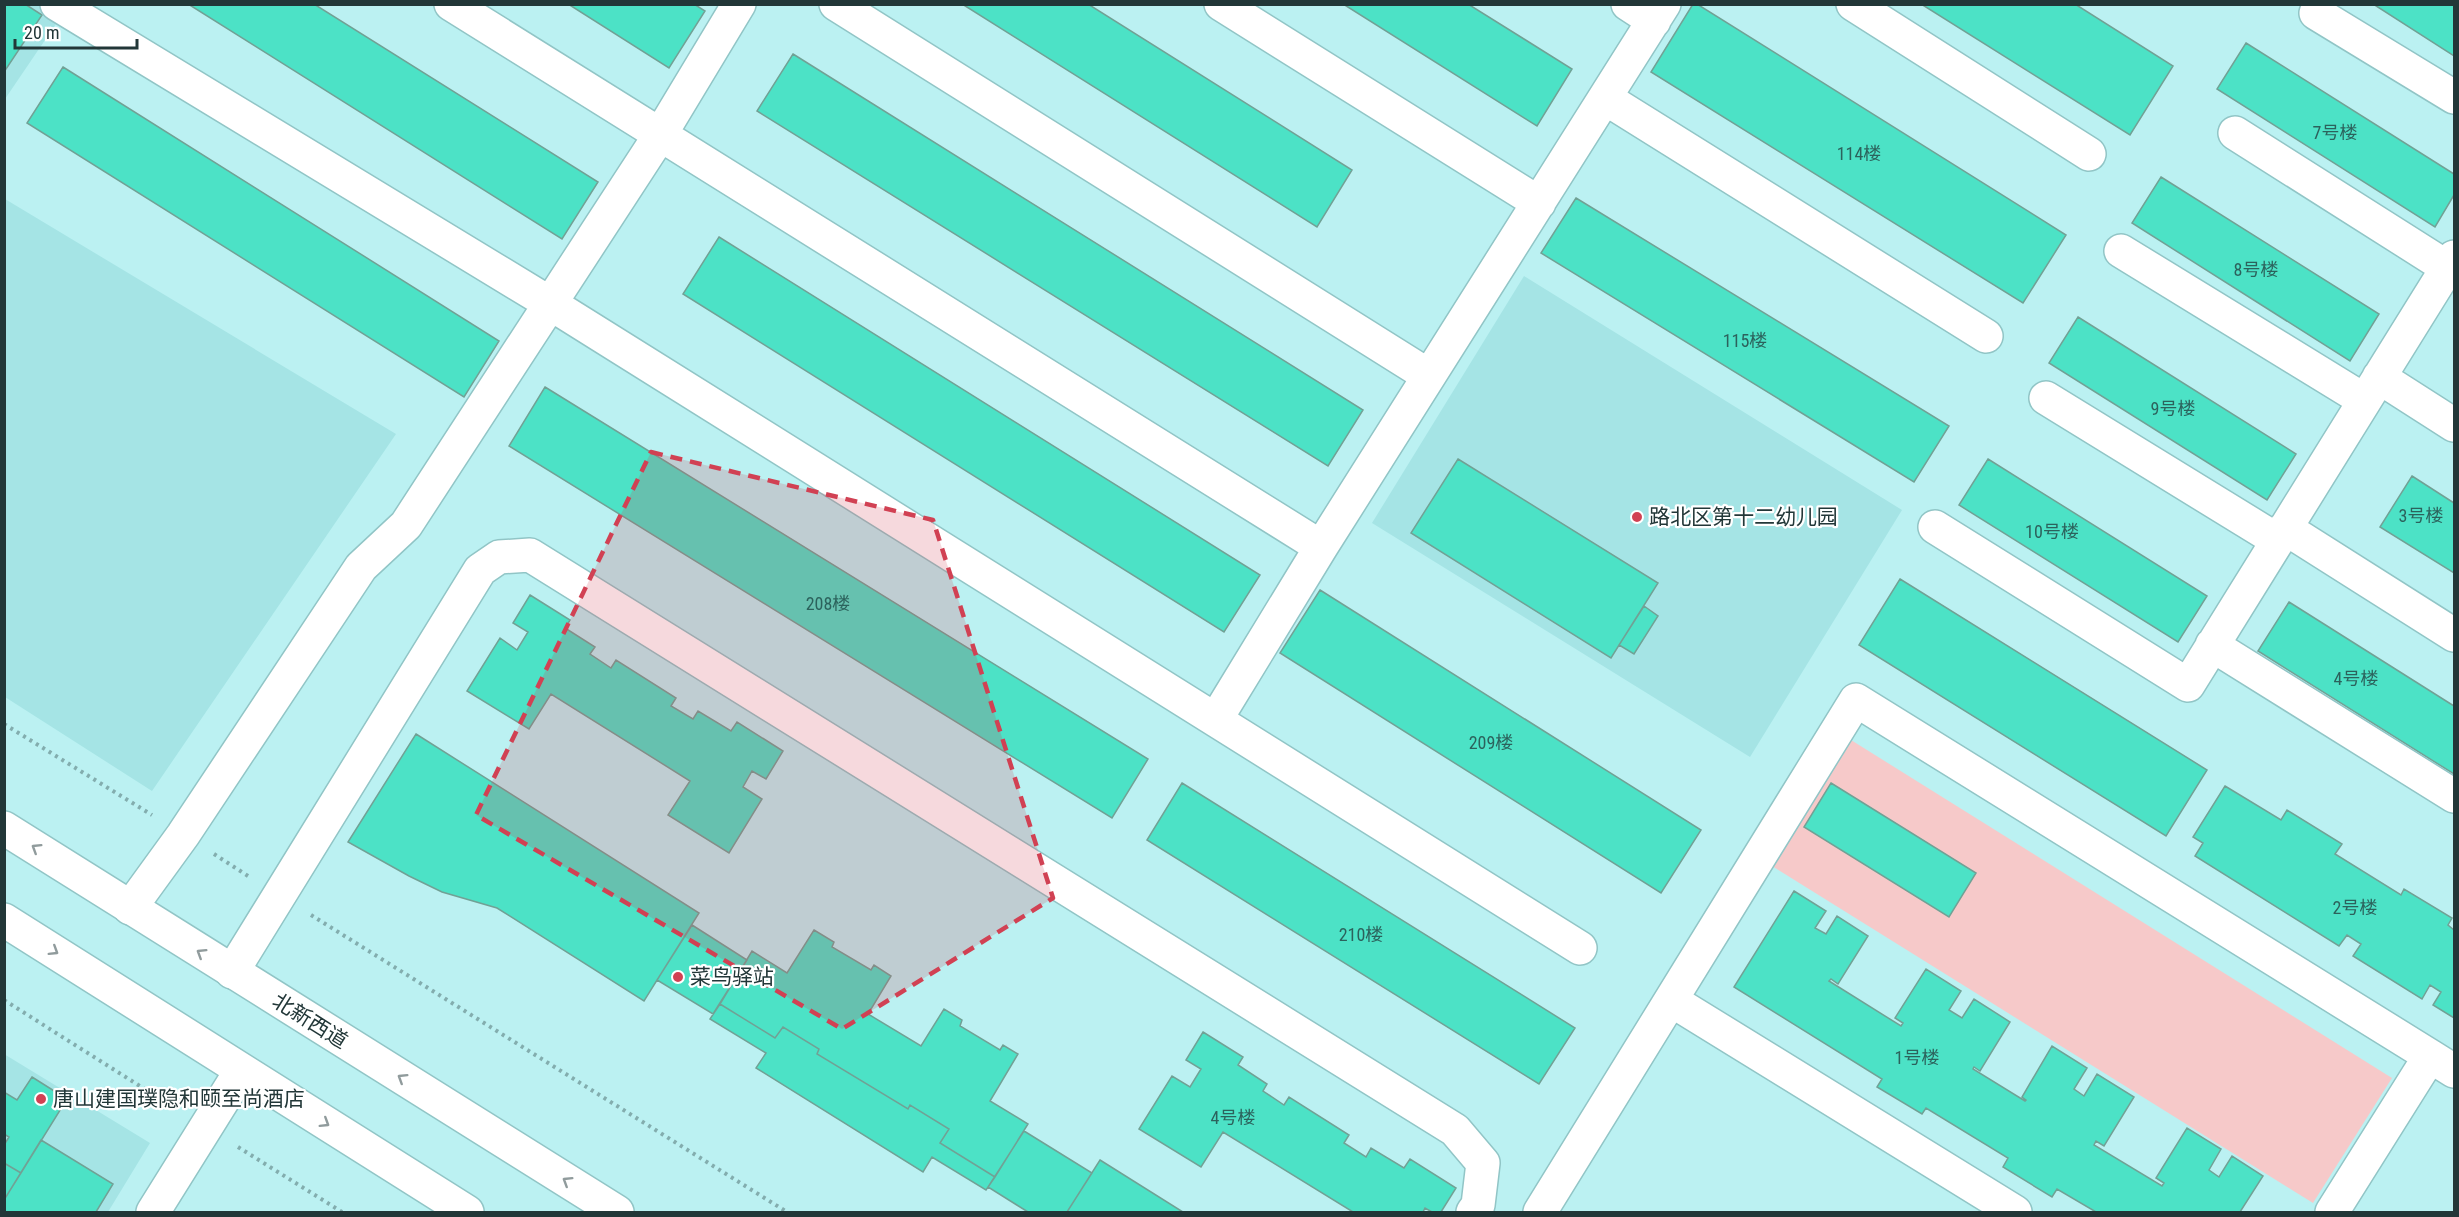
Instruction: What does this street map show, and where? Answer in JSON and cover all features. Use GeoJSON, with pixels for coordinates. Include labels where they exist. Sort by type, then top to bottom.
{"type":"FeatureCollection","features":[{"type":"Feature","properties":{"kind":"street"},"geometry":{"type":"LineString","coordinates":[[57,4],[551,304],[1580,948]]}},
{"type":"Feature","properties":{"kind":"street"},"geometry":{"type":"LineString","coordinates":[[451,4],[1321,547]]}},
{"type":"Feature","properties":{"kind":"street"},"geometry":{"type":"LineString","coordinates":[[130,908],[183,835],[362,567],[406,525],[660,135],[739,4]]}},
{"type":"Feature","properties":{"kind":"street"},"geometry":{"type":"LineString","coordinates":[[836,4],[1429,376]]}},
{"type":"Feature","properties":{"kind":"street"},"geometry":{"type":"LineString","coordinates":[[1221,4],[1539,203]]}},
{"type":"Feature","properties":{"kind":"street"},"geometry":{"type":"LineString","coordinates":[[1853,4],[2089,154]]}},
{"type":"Feature","properties":{"kind":"street"},"geometry":{"type":"LineString","coordinates":[[1216,719],[1321,547],[1605,98],[1649,10]]}},
{"type":"Feature","properties":{"kind":"street"},"geometry":{"type":"LineString","coordinates":[[2316,14],[2454,97]]}},
{"type":"Feature","properties":{"kind":"street"},"geometry":{"type":"LineString","coordinates":[[1605,98],[1986,336]]}},
{"type":"Feature","properties":{"kind":"street"},"geometry":{"type":"LineString","coordinates":[[1935,527],[2188,685],[2451,263],[2235,133]]}},
{"type":"Feature","properties":{"kind":"street"},"geometry":{"type":"LineString","coordinates":[[2121,251],[2372,389],[2454,425]]}},
{"type":"Feature","properties":{"kind":"street"},"geometry":{"type":"LineString","coordinates":[[2046,398],[2454,635]]}},
{"type":"Feature","properties":{"kind":"street"},"geometry":{"type":"LineString","coordinates":[[232,972],[480,570],[499,557],[530,555],[1455,1130],[1483,1163],[1478,1204],[1473,1212]]}},
{"type":"Feature","properties":{"kind":"street"},"geometry":{"type":"LineString","coordinates":[[2212,645],[2454,796]]}},
{"type":"Feature","properties":{"kind":"street"},"geometry":{"type":"LineString","coordinates":[[1540,1212],[1671,999],[1808,799],[1856,700],[2442,1064],[2332,1212]]}},
{"type":"Feature","properties":{"kind":"street","name":"北新西道"},"geometry":{"type":"LineString","coordinates":[[4,828],[617,1212]]}},
{"type":"Feature","properties":{"kind":"street"},"geometry":{"type":"LineString","coordinates":[[4,920],[467,1212]]}},
{"type":"Feature","properties":{"kind":"street"},"geometry":{"type":"LineString","coordinates":[[1671,999],[2015,1212]]}},
{"type":"Feature","properties":{"kind":"street"},"geometry":{"type":"LineString","coordinates":[[153,1212],[241,1071]]}},
{"type":"Feature","properties":{"kind":"path"},"geometry":{"type":"LineString","coordinates":[[4,724],[787,1212]]}},
{"type":"Feature","properties":{"kind":"highlighted area"},"geometry":{"type":"Polygon","coordinates":[[[651,452],[933,520],[1053,898],[842,1029],[476,815],[651,452]]]}},
{"type":"Feature","properties":{"kind":"shaded area"},"geometry":{"type":"Polygon","coordinates":[[[5,5],[40,5],[60,18],[5,99],[5,5]]]}},
{"type":"Feature","properties":{"kind":"shaded area"},"geometry":{"type":"Polygon","coordinates":[[[5,199],[396,434],[152,791],[5,697],[5,199]]]}},
{"type":"Feature","properties":{"kind":"shaded area","name":"路北区第十二幼儿园"},"geometry":{"type":"Polygon","coordinates":[[[1524,276],[1902,510],[1750,757],[1372,523],[1524,276]]]}},
{"type":"Feature","properties":{"kind":"shaded area"},"geometry":{"type":"Polygon","coordinates":[[[1851,740],[2392,1078],[2313,1203],[1772,866],[1851,740]]]}},
{"type":"Feature","properties":{"kind":"shaded area","name":"唐山建国璞隐和颐至尚酒店"},"geometry":{"type":"Polygon","coordinates":[[[4,1054],[150,1143],[108,1212],[5,1212],[4,1054]]]}},
{"type":"Feature","properties":{"kind":"building"},"geometry":{"type":"Polygon","coordinates":[[[4,4],[25,4],[42,15],[4,72],[4,4]]]}},
{"type":"Feature","properties":{"kind":"building"},"geometry":{"type":"Polygon","coordinates":[[[188,4],[314,4],[598,182],[562,239],[188,4]]]}},
{"type":"Feature","properties":{"kind":"building"},"geometry":{"type":"Polygon","coordinates":[[[568,4],[694,4],[705,11],[669,68],[568,4]]]}},
{"type":"Feature","properties":{"kind":"building"},"geometry":{"type":"Polygon","coordinates":[[[962,4],[1088,4],[1352,170],[1317,227],[962,4]]]}},
{"type":"Feature","properties":{"kind":"building"},"geometry":{"type":"Polygon","coordinates":[[[1343,4],[1468,4],[1572,69],[1537,126],[1343,4]]]}},
{"type":"Feature","properties":{"kind":"building"},"geometry":{"type":"Polygon","coordinates":[[[1693,4],[1697,4],[2066,235],[2023,303],[1651,72],[1693,4]]]}},
{"type":"Feature","properties":{"kind":"building"},"geometry":{"type":"Polygon","coordinates":[[[1921,4],[2075,4],[2173,66],[2130,135],[1921,4]]]}},
{"type":"Feature","properties":{"kind":"building"},"geometry":{"type":"Polygon","coordinates":[[[2373,4],[2454,4],[2454,56],[2373,4]]]}},
{"type":"Feature","properties":{"kind":"building"},"geometry":{"type":"Polygon","coordinates":[[[2246,43],[2454,174],[2454,195],[2435,227],[2217,89],[2246,43]]]}},
{"type":"Feature","properties":{"kind":"building"},"geometry":{"type":"Polygon","coordinates":[[[793,54],[1363,410],[1328,466],[757,111],[793,54]]]}},
{"type":"Feature","properties":{"kind":"building"},"geometry":{"type":"Polygon","coordinates":[[[63,67],[499,341],[464,397],[27,123],[63,67]]]}},
{"type":"Feature","properties":{"kind":"building"},"geometry":{"type":"Polygon","coordinates":[[[2161,177],[2379,314],[2350,361],[2132,223],[2161,177]]]}},
{"type":"Feature","properties":{"kind":"building"},"geometry":{"type":"Polygon","coordinates":[[[1576,198],[1949,426],[1914,482],[1541,253],[1576,198]]]}},
{"type":"Feature","properties":{"kind":"building"},"geometry":{"type":"Polygon","coordinates":[[[719,237],[1260,575],[1224,632],[683,294],[719,237]]]}},
{"type":"Feature","properties":{"kind":"building"},"geometry":{"type":"Polygon","coordinates":[[[2078,317],[2296,454],[2267,500],[2049,363],[2078,317]]]}},
{"type":"Feature","properties":{"kind":"building"},"geometry":{"type":"Polygon","coordinates":[[[545,387],[1148,759],[1112,818],[509,446],[545,387]]]}},
{"type":"Feature","properties":{"kind":"building"},"geometry":{"type":"Polygon","coordinates":[[[1458,459],[1658,583],[1611,658],[1411,533],[1458,459]]]}},
{"type":"Feature","properties":{"kind":"building"},"geometry":{"type":"Polygon","coordinates":[[[1988,459],[2207,596],[2178,642],[1959,505],[1988,459]]]}},
{"type":"Feature","properties":{"kind":"building"},"geometry":{"type":"Polygon","coordinates":[[[2412,476],[2454,503],[2454,573],[2380,527],[2412,476]]]}},
{"type":"Feature","properties":{"kind":"building"},"geometry":{"type":"Polygon","coordinates":[[[1900,579],[2207,770],[2166,836],[1859,645],[1900,579]]]}},
{"type":"Feature","properties":{"kind":"building"},"geometry":{"type":"Polygon","coordinates":[[[1320,590],[1701,830],[1661,893],[1280,653],[1320,590]]]}},
{"type":"Feature","properties":{"kind":"building"},"geometry":{"type":"Polygon","coordinates":[[[530,595],[570,620],[565,628],[595,647],[590,654],[611,668],[616,660],[676,698],[671,706],[693,719],[698,711],[731,731],[737,722],[783,751],[766,779],[752,771],[743,787],[762,799],[729,853],[668,815],[690,781],[551,694],[529,729],[467,691],[500,638],[517,650],[528,632],[513,623],[530,595]]]}},
{"type":"Feature","properties":{"kind":"building"},"geometry":{"type":"Polygon","coordinates":[[[2289,602],[2454,706],[2454,774],[2258,651],[2289,602]]]}},
{"type":"Feature","properties":{"kind":"building"},"geometry":{"type":"Polygon","coordinates":[[[1644,606],[1658,616],[1634,654],[1619,645],[1644,606]]]}},
{"type":"Feature","properties":{"kind":"building"},"geometry":{"type":"Polygon","coordinates":[[[416,734],[699,913],[644,1001],[497,908],[442,892],[348,842],[416,734]]]}},
{"type":"Feature","properties":{"kind":"building"},"geometry":{"type":"Polygon","coordinates":[[[1182,783],[1575,1028],[1539,1084],[1147,840],[1182,783]]]}},
{"type":"Feature","properties":{"kind":"building"},"geometry":{"type":"Polygon","coordinates":[[[1831,783],[1976,873],[1949,917],[1804,827],[1831,783]]]}},
{"type":"Feature","properties":{"kind":"building"},"geometry":{"type":"Polygon","coordinates":[[[2225,786],[2281,820],[2287,810],[2342,844],[2335,854],[2401,895],[2404,889],[2452,918],[2448,925],[2454,930],[2454,1018],[2433,1005],[2441,992],[2430,985],[2422,999],[2353,956],[2361,944],[2347,935],[2339,946],[2195,856],[2203,843],[2193,837],[2225,786]]]}},
{"type":"Feature","properties":{"kind":"building"},"geometry":{"type":"Polygon","coordinates":[[[1794,891],[1826,911],[1815,928],[1826,934],[1837,916],[1868,936],[1838,984],[1831,979],[1829,981],[1901,1026],[1903,1023],[1895,1018],[1926,969],[1961,991],[1949,1010],[1962,1018],[1974,999],[2010,1022],[1980,1071],[1974,1067],[1973,1069],[2025,1101],[2022,1097],[2052,1046],[2087,1068],[2074,1089],[2084,1096],[2097,1074],[2134,1097],[2104,1146],[2096,1141],[2094,1145],[2162,1186],[2164,1183],[2156,1178],[2187,1128],[2221,1149],[2209,1170],[2219,1177],[2232,1156],[2263,1176],[2240,1212],[2096,1212],[2057,1189],[2052,1197],[2003,1167],[2008,1158],[1926,1108],[1922,1114],[1877,1087],[1882,1079],[1734,987],[1794,891]]]}},
{"type":"Feature","properties":{"kind":"building"},"geometry":{"type":"Polygon","coordinates":[[[692,925],[747,960],[713,1014],[657,980],[692,925]]]}},
{"type":"Feature","properties":{"kind":"building"},"geometry":{"type":"Polygon","coordinates":[[[814,930],[834,942],[832,947],[871,970],[874,965],[891,976],[868,1014],[921,1046],[944,1009],[962,1020],[960,1026],[1000,1050],[1003,1045],[1018,1054],[990,1101],[1028,1124],[995,1177],[940,1143],[949,1129],[910,1105],[908,1109],[817,1054],[819,1049],[783,1027],[775,1038],[720,1004],[752,951],[787,973],[814,930]]]}},
{"type":"Feature","properties":{"kind":"building"},"geometry":{"type":"Polygon","coordinates":[[[720,1004],[775,1038],[783,1027],[819,1049],[817,1054],[908,1109],[910,1105],[949,1129],[940,1143],[995,1177],[986,1190],[932,1157],[923,1172],[756,1068],[766,1053],[710,1019],[720,1004]]]}},
{"type":"Feature","properties":{"kind":"building"},"geometry":{"type":"Polygon","coordinates":[[[1203,1032],[1243,1057],[1238,1065],[1267,1084],[1263,1091],[1284,1105],[1289,1097],[1349,1135],[1344,1143],[1366,1157],[1371,1148],[1404,1168],[1410,1159],[1456,1188],[1441,1212],[1432,1212],[1425,1208],[1423,1212],[1353,1212],[1223,1132],[1201,1167],[1139,1129],[1172,1076],[1190,1087],[1201,1069],[1186,1060],[1203,1032]]]}},
{"type":"Feature","properties":{"kind":"building"},"geometry":{"type":"Polygon","coordinates":[[[32,1077],[67,1099],[21,1173],[4,1163],[4,1145],[9,1137],[4,1134],[4,1092],[17,1100],[32,1077]]]}},
{"type":"Feature","properties":{"kind":"building"},"geometry":{"type":"Polygon","coordinates":[[[1024,1131],[1092,1173],[1067,1212],[1028,1212],[988,1187],[1024,1131]]]}},
{"type":"Feature","properties":{"kind":"building"},"geometry":{"type":"Polygon","coordinates":[[[41,1140],[113,1184],[96,1212],[4,1212],[4,1200],[41,1140]]]}},
{"type":"Feature","properties":{"kind":"building"},"geometry":{"type":"Polygon","coordinates":[[[1100,1160],[1183,1212],[1067,1212],[1100,1160]]]}},
{"type":"Feature","properties":{"kind":"building"},"geometry":{"type":"Polygon","coordinates":[[[4,1163],[21,1173],[4,1200],[4,1163]]]}},
{"type":"Feature","properties":{"kind":"place","name":"路北区第十二幼儿园"},"geometry":{"type":"Point","coordinates":[1637,517]}},
{"type":"Feature","properties":{"kind":"place","name":"菜鸟驿站"},"geometry":{"type":"Point","coordinates":[678,977]}},
{"type":"Feature","properties":{"kind":"place","name":"唐山建国璞隐和颐至尚酒店"},"geometry":{"type":"Point","coordinates":[41,1099]}}]}
